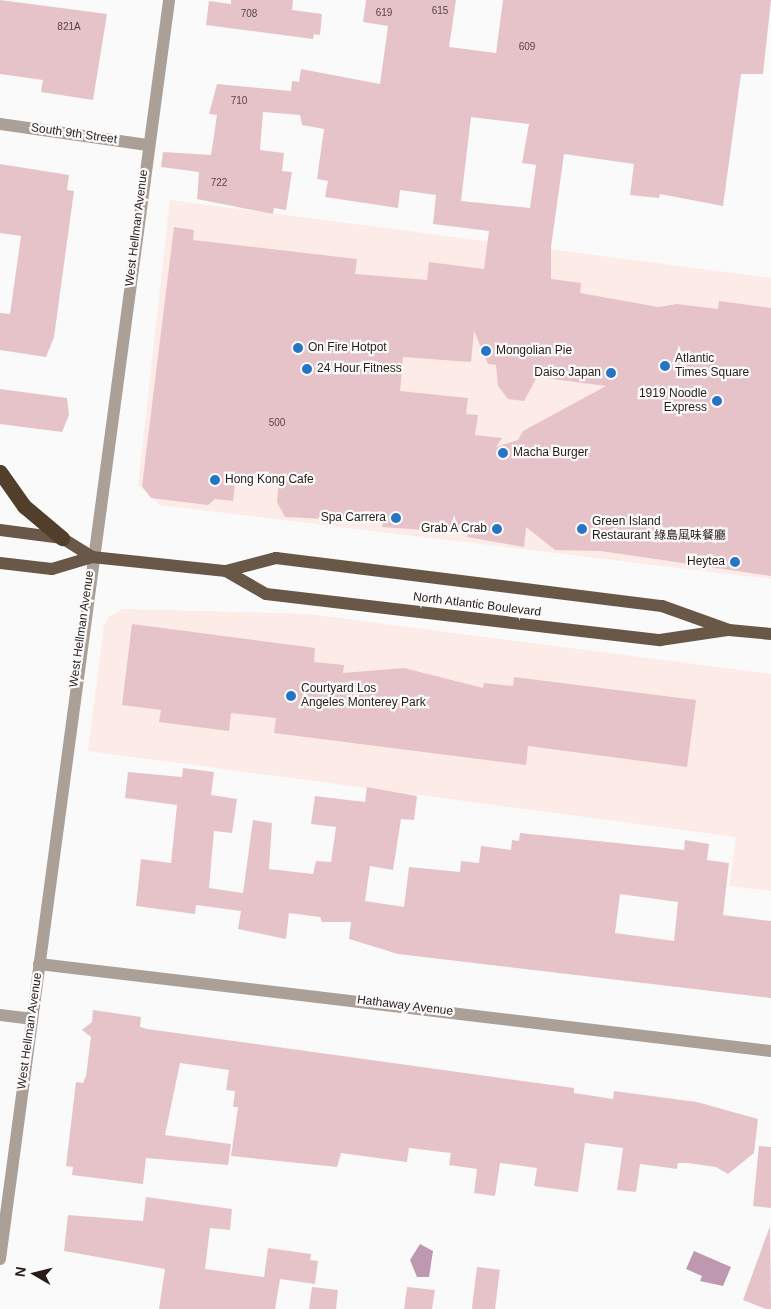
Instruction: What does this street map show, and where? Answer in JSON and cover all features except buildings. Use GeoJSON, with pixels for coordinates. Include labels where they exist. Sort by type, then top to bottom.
{"type":"FeatureCollection","features":[{"type":"Feature","properties":{"kind":"highway"},"geometry":{"type":"LineString","coordinates":[[0,472],[24,506],[62,538]]}},
{"type":"Feature","properties":{"kind":"main road","name":"North Atlantic Boulevard"},"geometry":{"type":"LineString","coordinates":[[0,530],[62,538],[92,557]]}},
{"type":"Feature","properties":{"kind":"main road","name":"North Atlantic Boulevard"},"geometry":{"type":"LineString","coordinates":[[0,563],[52,569],[92,557],[226,571],[276,558],[662,606],[730,630]]}},
{"type":"Feature","properties":{"kind":"main road","name":"North Atlantic Boulevard"},"geometry":{"type":"LineString","coordinates":[[226,571],[266,594],[631,637],[660,640],[730,630],[771,634]]}},
{"type":"Feature","properties":{"kind":"street","name":"West Hellman Avenue"},"geometry":{"type":"LineString","coordinates":[[0,1260],[30,1019],[169,0]]}},
{"type":"Feature","properties":{"kind":"street","name":"South 9th Street"},"geometry":{"type":"LineString","coordinates":[[0,124],[148,145]]}},
{"type":"Feature","properties":{"kind":"street","name":"Hathaway Avenue"},"geometry":{"type":"LineString","coordinates":[[39,964],[771,1051]]}},
{"type":"Feature","properties":{"kind":"street"},"geometry":{"type":"LineString","coordinates":[[0,1015],[30,1019]]}},
{"type":"Feature","properties":{"kind":"shaded area","name":"Atlantic Times Square"},"geometry":{"type":"Polygon","coordinates":[[[170,200],[771,278],[771,579],[160,505],[138,485],[170,200]]]}},
{"type":"Feature","properties":{"kind":"shaded area"},"geometry":{"type":"Polygon","coordinates":[[[123,609],[307,614],[771,674],[771,891],[729,886],[736,837],[88,751],[104,626],[108,617],[123,609]]]}},
{"type":"Feature","properties":{"kind":"shaded area"},"geometry":{"type":"Polygon","coordinates":[[[420,1244],[433,1251],[429,1277],[417,1277],[410,1260],[420,1244]]]}},
{"type":"Feature","properties":{"kind":"shaded area"},"geometry":{"type":"Polygon","coordinates":[[[694,1251],[731,1267],[723,1286],[700,1281],[702,1276],[686,1269],[694,1251]]]}},
{"type":"Feature","properties":{"kind":"place","name":"On Fire Hotpot"},"geometry":{"type":"Point","coordinates":[298,348]}},
{"type":"Feature","properties":{"kind":"place","name":"Mongolian Pie"},"geometry":{"type":"Point","coordinates":[486,351]}},
{"type":"Feature","properties":{"kind":"place","name":"Atlantic Times Square"},"geometry":{"type":"Point","coordinates":[665,366]}},
{"type":"Feature","properties":{"kind":"place","name":"24 Hour Fitness"},"geometry":{"type":"Point","coordinates":[307,369]}},
{"type":"Feature","properties":{"kind":"place","name":"Daiso Japan"},"geometry":{"type":"Point","coordinates":[611,373]}},
{"type":"Feature","properties":{"kind":"place","name":"1919 Noodle Express"},"geometry":{"type":"Point","coordinates":[717,401]}},
{"type":"Feature","properties":{"kind":"place","name":"Macha Burger"},"geometry":{"type":"Point","coordinates":[503,453]}},
{"type":"Feature","properties":{"kind":"place","name":"Hong Kong Cafe"},"geometry":{"type":"Point","coordinates":[215,480]}},
{"type":"Feature","properties":{"kind":"place","name":"Spa Carrera"},"geometry":{"type":"Point","coordinates":[396,518]}},
{"type":"Feature","properties":{"kind":"place","name":"Grab A Crab"},"geometry":{"type":"Point","coordinates":[497,529]}},
{"type":"Feature","properties":{"kind":"place","name":"Green Island Restaurant 綠島風味餐廳"},"geometry":{"type":"Point","coordinates":[582,529]}},
{"type":"Feature","properties":{"kind":"place","name":"Heytea"},"geometry":{"type":"Point","coordinates":[735,562]}},
{"type":"Feature","properties":{"kind":"place","name":"Courtyard Los Angeles Monterey Park"},"geometry":{"type":"Point","coordinates":[291,696]}}]}
